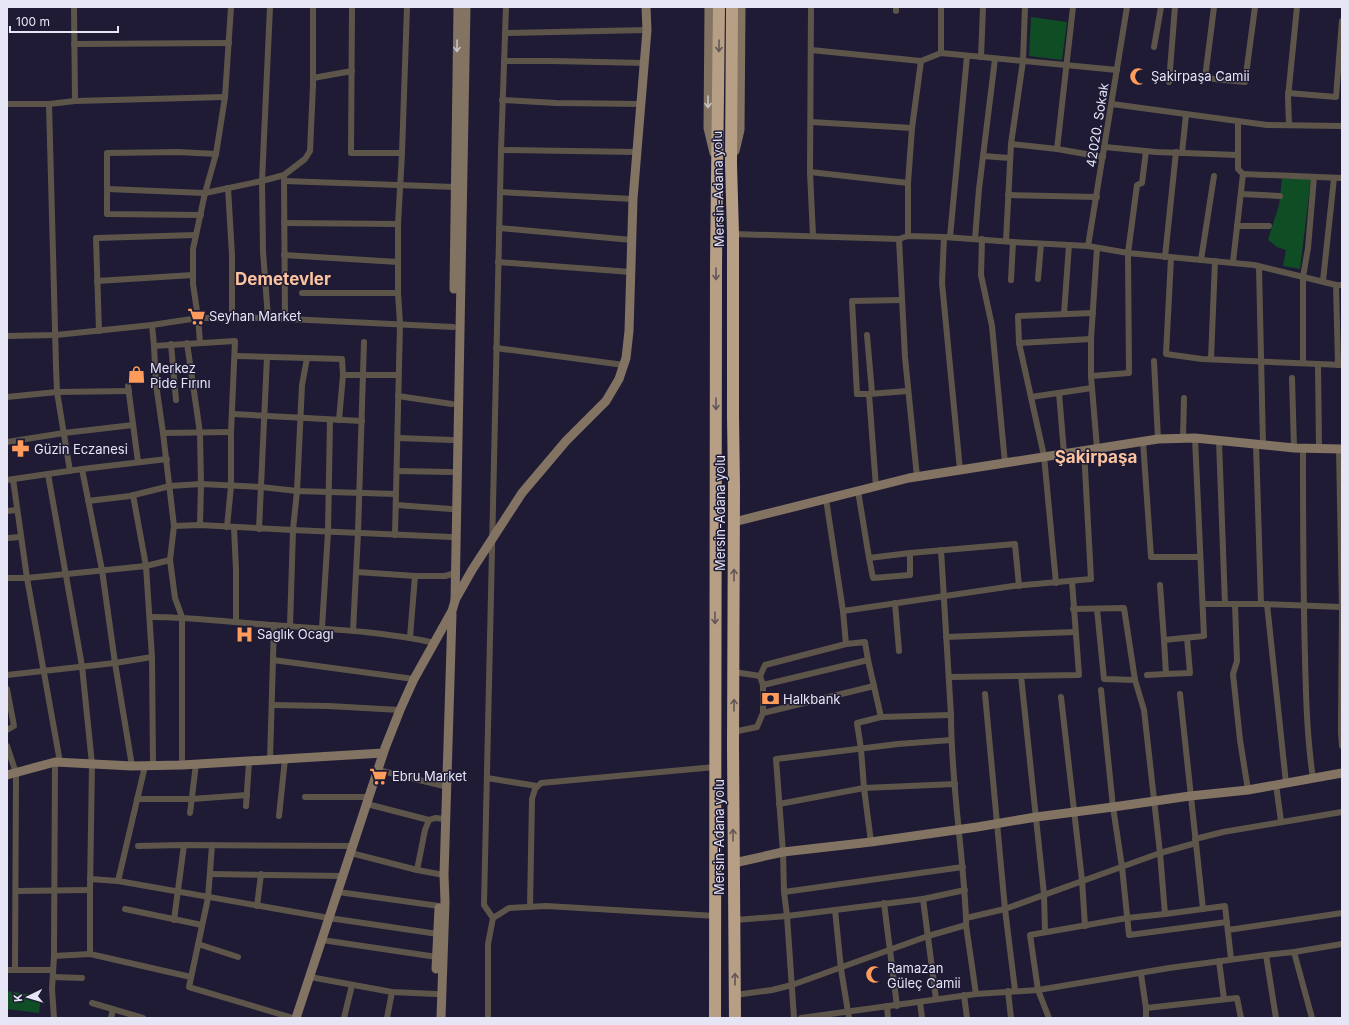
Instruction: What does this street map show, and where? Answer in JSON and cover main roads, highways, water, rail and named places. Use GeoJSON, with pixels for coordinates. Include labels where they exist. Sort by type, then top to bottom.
{"type":"FeatureCollection","features":[{"type":"Feature","properties":{"kind":"highway","name":"Mersin-Adana yolu"},"geometry":{"type":"LineString","coordinates":[[715,1018],[716,273],[720,7]]}},
{"type":"Feature","properties":{"kind":"highway","name":"Mersin-Adana yolu"},"geometry":{"type":"LineString","coordinates":[[732,7],[731,164],[733,234],[733,732],[735,1018]]}},
{"type":"Feature","properties":{"kind":"main road"},"geometry":{"type":"LineString","coordinates":[[455,601],[451,537],[451,472],[458,7]]}},
{"type":"Feature","properties":{"kind":"main road"},"geometry":{"type":"LineString","coordinates":[[441,1018],[445,902],[444,875],[448,787],[466,7]]}},
{"type":"Feature","properties":{"kind":"main road"},"geometry":{"type":"LineString","coordinates":[[296,1018],[344,876],[383,753],[414,679],[435,643],[472,570],[522,493],[566,441],[606,401],[619,379],[624,365],[629,331],[633,199],[645,63],[647,30],[646,7]]}},
{"type":"Feature","properties":{"kind":"main road"},"geometry":{"type":"LineString","coordinates":[[709,7],[708,128],[718,170]]}},
{"type":"Feature","properties":{"kind":"main road"},"geometry":{"type":"LineString","coordinates":[[731,164],[740,130],[741,7]]}},
{"type":"Feature","properties":{"kind":"main road"},"geometry":{"type":"LineString","coordinates":[[734,522],[917,477],[1158,439],[1195,438],[1298,448],[1341,449]]}},
{"type":"Feature","properties":{"kind":"main road"},"geometry":{"type":"LineString","coordinates":[[12,774],[57,762],[149,766],[285,760],[383,753]]}},
{"type":"Feature","properties":{"kind":"main road"},"geometry":{"type":"LineString","coordinates":[[734,863],[783,852],[959,830],[1036,817],[1190,796],[1248,790],[1342,773]]}},
{"type":"Feature","properties":{"kind":"main road"},"geometry":{"type":"LineString","coordinates":[[435,1018],[439,906],[444,875]]}},
{"type":"Feature","properties":{"kind":"place","name":"Şakirpaşa Camii"},"geometry":{"type":"Point","coordinates":[1138,76]}},
{"type":"Feature","properties":{"kind":"place","name":"Seyhan Market"},"geometry":{"type":"Point","coordinates":[196,316]}},
{"type":"Feature","properties":{"kind":"place","name":"Merkez Pide Fırını"},"geometry":{"type":"Point","coordinates":[137,375]}},
{"type":"Feature","properties":{"kind":"place","name":"Güzin Eczanesi"},"geometry":{"type":"Point","coordinates":[21,449]}},
{"type":"Feature","properties":{"kind":"place","name":"Saglık Ocagı"},"geometry":{"type":"Point","coordinates":[244,634]}},
{"type":"Feature","properties":{"kind":"place","name":"Halkbank"},"geometry":{"type":"Point","coordinates":[770,699]}},
{"type":"Feature","properties":{"kind":"place","name":"Ebru Market"},"geometry":{"type":"Point","coordinates":[379,776]}},
{"type":"Feature","properties":{"kind":"place","name":"Ramazan Güleç Camii"},"geometry":{"type":"Point","coordinates":[874,975]}},
{"type":"Feature","properties":{"kind":"district","name":"Demetevler"},"geometry":{"type":"Point","coordinates":[283,279]}},
{"type":"Feature","properties":{"kind":"district","name":"Şakirpaşa"},"geometry":{"type":"Point","coordinates":[1096,457]}}]}
